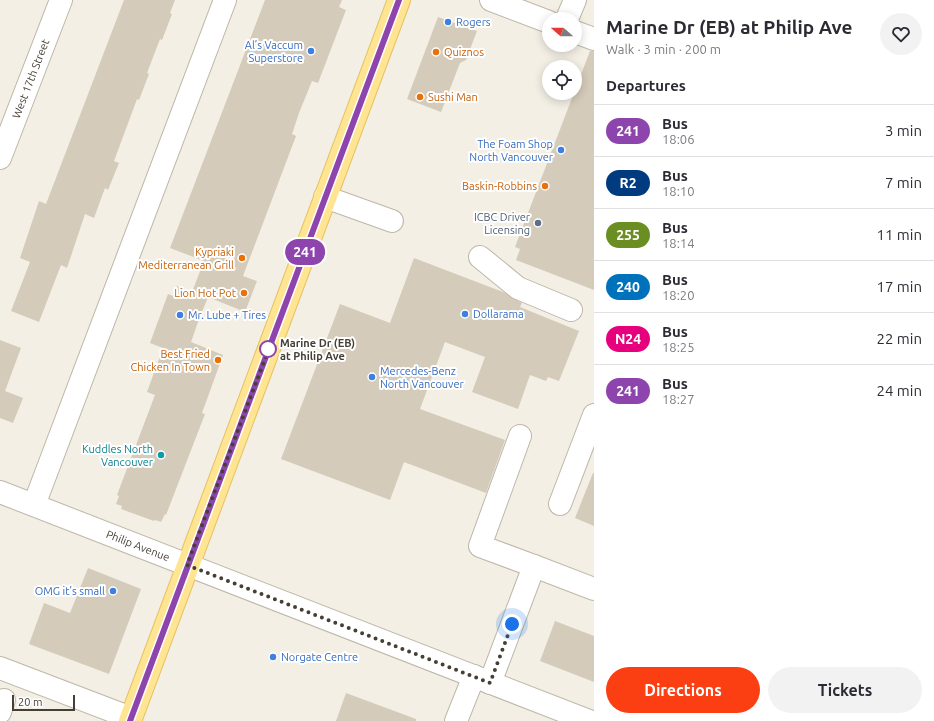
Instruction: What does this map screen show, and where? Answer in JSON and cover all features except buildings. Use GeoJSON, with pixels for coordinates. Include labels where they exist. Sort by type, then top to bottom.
{"type":"FeatureCollection","features":[{"type":"Feature","properties":{"kind":"main road"},"geometry":{"type":"LineString","coordinates":[[130,719],[399,0]]}},
{"type":"Feature","properties":{"kind":"street","name":"West 17th Street"},"geometry":{"type":"LineString","coordinates":[[0,158],[61,0]]}},
{"type":"Feature","properties":{"kind":"street"},"geometry":{"type":"LineString","coordinates":[[34,505],[225,0]]}},
{"type":"Feature","properties":{"kind":"street"},"geometry":{"type":"LineString","coordinates":[[491,0],[542,19]]}},
{"type":"Feature","properties":{"kind":"street"},"geometry":{"type":"LineString","coordinates":[[571,12],[575,0]]}},
{"type":"Feature","properties":{"kind":"street"},"geometry":{"type":"LineString","coordinates":[[582,35],[594,39]]}},
{"type":"Feature","properties":{"kind":"street"},"geometry":{"type":"LineString","coordinates":[[325,197],[392,221]]}},
{"type":"Feature","properties":{"kind":"street"},"geometry":{"type":"LineString","coordinates":[[480,256],[518,288],[571,310]]}},
{"type":"Feature","properties":{"kind":"street"},"geometry":{"type":"LineString","coordinates":[[560,504],[594,415]]}},
{"type":"Feature","properties":{"kind":"street"},"geometry":{"type":"LineString","coordinates":[[520,436],[480,546],[594,589]]}},
{"type":"Feature","properties":{"kind":"street","name":"Philip Avenue"},"geometry":{"type":"LineString","coordinates":[[0,492],[589,721]]}},
{"type":"Feature","properties":{"kind":"street"},"geometry":{"type":"LineString","coordinates":[[456,721],[482,679],[534,566]]}},
{"type":"Feature","properties":{"kind":"street"},"geometry":{"type":"LineString","coordinates":[[0,668],[130,719]]}},
{"type":"Feature","properties":{"kind":"bus line","name":"241"},"geometry":{"type":"LineString","coordinates":[[130,721],[399,0]]}},
{"type":"Feature","properties":{"kind":"place","name":"Rogers"},"geometry":{"type":"Point","coordinates":[448,22]}},
{"type":"Feature","properties":{"kind":"place","name":"Al’s Vaccum Superstore"},"geometry":{"type":"Point","coordinates":[311,51]}},
{"type":"Feature","properties":{"kind":"place","name":"Quiznos"},"geometry":{"type":"Point","coordinates":[436,52]}},
{"type":"Feature","properties":{"kind":"place","name":"Sushi Man"},"geometry":{"type":"Point","coordinates":[420,97]}},
{"type":"Feature","properties":{"kind":"place","name":"The Foam Shop North Vancouver"},"geometry":{"type":"Point","coordinates":[561,150]}},
{"type":"Feature","properties":{"kind":"place","name":"Baskin-Robbins"},"geometry":{"type":"Point","coordinates":[545,186]}},
{"type":"Feature","properties":{"kind":"place","name":"ICBC Driver Licensing"},"geometry":{"type":"Point","coordinates":[538,223]}},
{"type":"Feature","properties":{"kind":"place","name":"Kypriaki Mediterranean Grill"},"geometry":{"type":"Point","coordinates":[242,258]}},
{"type":"Feature","properties":{"kind":"place","name":"Lion Hot Pot"},"geometry":{"type":"Point","coordinates":[244,293]}},
{"type":"Feature","properties":{"kind":"place","name":"Dollarama"},"geometry":{"type":"Point","coordinates":[465,314]}},
{"type":"Feature","properties":{"kind":"place","name":"Mr. Lube + Tires"},"geometry":{"type":"Point","coordinates":[180,315]}},
{"type":"Feature","properties":{"kind":"place","name":"Marine Dr (EB) at Philip Ave"},"geometry":{"type":"Point","coordinates":[268,349]}},
{"type":"Feature","properties":{"kind":"place","name":"Best Fried Chicken In Town"},"geometry":{"type":"Point","coordinates":[218,360]}},
{"type":"Feature","properties":{"kind":"place","name":"Mercedes-Benz North Vancouver"},"geometry":{"type":"Point","coordinates":[372,377]}},
{"type":"Feature","properties":{"kind":"place","name":"Kuddles North Vancouver"},"geometry":{"type":"Point","coordinates":[161,455]}},
{"type":"Feature","properties":{"kind":"place","name":"OMG it’s small"},"geometry":{"type":"Point","coordinates":[113,591]}},
{"type":"Feature","properties":{"kind":"place","name":"Norgate Centre"},"geometry":{"type":"Point","coordinates":[273,657]}},
{"type":"Feature","properties":{"kind":"route"},"geometry":{"type":"LineString","coordinates":[[268,349],[271,343],[187,565],[490,683],[512,624]]}}]}
